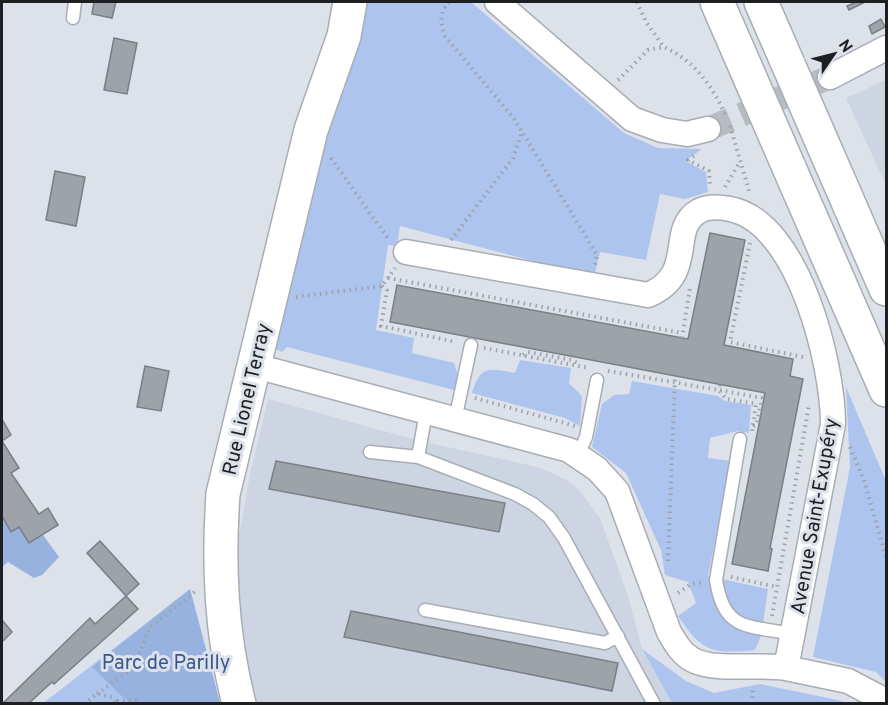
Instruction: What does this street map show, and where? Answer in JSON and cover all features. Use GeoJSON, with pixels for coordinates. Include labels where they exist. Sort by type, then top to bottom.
{"type":"FeatureCollection","features":[{"type":"Feature","properties":{"kind":"main road","name":"Rue Lionel Terray"},"geometry":{"type":"LineString","coordinates":[[320,99],[330,2]]}},
{"type":"Feature","properties":{"kind":"main road","name":"Rue Lionel Terray"},"geometry":{"type":"LineString","coordinates":[[239,704],[227,658],[220,574],[223,494],[252,365],[311,130],[344,36],[351,2]]}},
{"type":"Feature","properties":{"kind":"main road"},"geometry":{"type":"LineString","coordinates":[[717,2],[886,390]]}},
{"type":"Feature","properties":{"kind":"main road"},"geometry":{"type":"LineString","coordinates":[[761,2],[886,289]]}},
{"type":"Feature","properties":{"kind":"street"},"geometry":{"type":"LineString","coordinates":[[497,2],[632,119],[662,130],[687,134],[708,129]]}},
{"type":"Feature","properties":{"kind":"street"},"geometry":{"type":"LineString","coordinates":[[830,77],[886,48]]}},
{"type":"Feature","properties":{"kind":"street"},"geometry":{"type":"LineString","coordinates":[[406,252],[438,256],[639,295],[656,292],[676,273],[688,220],[711,202]]}},
{"type":"Feature","properties":{"kind":"street","name":"Avenue Saint-Exupéry"},"geometry":{"type":"LineString","coordinates":[[711,202],[740,211],[768,231],[780,246],[810,308],[825,356],[833,415],[786,668]]}},
{"type":"Feature","properties":{"kind":"street"},"geometry":{"type":"LineString","coordinates":[[252,365],[569,450],[597,469],[617,490],[669,632],[681,651],[691,660],[707,665],[754,664],[786,668],[848,681],[886,701]]}},
{"type":"Feature","properties":{"kind":"lane"},"geometry":{"type":"LineString","coordinates":[[73,18],[75,2]]}},
{"type":"Feature","properties":{"kind":"lane"},"geometry":{"type":"LineString","coordinates":[[454,420],[471,345]]}},
{"type":"Feature","properties":{"kind":"lane"},"geometry":{"type":"LineString","coordinates":[[578,455],[586,437],[598,373]]}},
{"type":"Feature","properties":{"kind":"lane"},"geometry":{"type":"LineString","coordinates":[[418,457],[426,412]]}},
{"type":"Feature","properties":{"kind":"lane"},"geometry":{"type":"LineString","coordinates":[[740,439],[716,580],[724,612],[737,622],[792,634]]}},
{"type":"Feature","properties":{"kind":"lane"},"geometry":{"type":"LineString","coordinates":[[370,452],[418,457],[515,494],[533,504],[549,517],[564,538],[654,704]]}},
{"type":"Feature","properties":{"kind":"lane"},"geometry":{"type":"LineString","coordinates":[[424,610],[604,643],[618,636]]}},
{"type":"Feature","properties":{"kind":"path"},"geometry":{"type":"LineString","coordinates":[[448,2],[442,9],[440,22],[445,36],[522,131],[597,255],[589,286]]}},
{"type":"Feature","properties":{"kind":"path"},"geometry":{"type":"LineString","coordinates":[[637,2],[646,22],[664,47],[690,64],[714,90],[733,134],[751,195]]}},
{"type":"Feature","properties":{"kind":"path"},"geometry":{"type":"LineString","coordinates":[[604,95],[639,57],[648,50],[664,47]]}},
{"type":"Feature","properties":{"kind":"path"},"geometry":{"type":"LineString","coordinates":[[270,297],[294,303],[296,297],[382,286],[406,252],[398,249],[391,242],[311,130]]}},
{"type":"Feature","properties":{"kind":"path"},"geometry":{"type":"LineString","coordinates":[[438,256],[513,158],[522,131]]}},
{"type":"Feature","properties":{"kind":"path"},"geometry":{"type":"LineString","coordinates":[[697,154],[688,160],[710,171],[711,202]]}},
{"type":"Feature","properties":{"kind":"path"},"geometry":{"type":"LineString","coordinates":[[711,202],[721,193],[740,162]]}},
{"type":"Feature","properties":{"kind":"path"},"geometry":{"type":"LineString","coordinates":[[757,244],[751,238],[729,344],[809,358],[810,353]]}},
{"type":"Feature","properties":{"kind":"path"},"geometry":{"type":"LineString","coordinates":[[388,278],[682,333]]}},
{"type":"Feature","properties":{"kind":"path"},"geometry":{"type":"LineString","coordinates":[[382,286],[387,291],[381,326],[523,355],[528,352],[572,360],[598,373],[674,379],[668,567]]}},
{"type":"Feature","properties":{"kind":"path"},"geometry":{"type":"LineString","coordinates":[[720,385],[719,390],[762,398],[757,423],[752,427]]}},
{"type":"Feature","properties":{"kind":"path"},"geometry":{"type":"LineString","coordinates":[[461,395],[578,428]]}},
{"type":"Feature","properties":{"kind":"path"},"geometry":{"type":"LineString","coordinates":[[809,404],[833,415],[853,452],[886,557]]}},
{"type":"Feature","properties":{"kind":"path"},"geometry":{"type":"LineString","coordinates":[[84,704],[134,666],[150,627],[220,574]]}},
{"type":"Feature","properties":{"kind":"path"},"geometry":{"type":"LineString","coordinates":[[659,606],[691,584],[716,580]]}},
{"type":"Feature","properties":{"kind":"path"},"geometry":{"type":"LineString","coordinates":[[97,694],[112,697],[117,702],[135,700],[138,704]]}},
{"type":"Feature","properties":{"kind":"shaded area"},"geometry":{"type":"Polygon","coordinates":[[[886,80],[886,185],[846,98],[886,80]]]}},
{"type":"Feature","properties":{"kind":"shaded area"},"geometry":{"type":"Polygon","coordinates":[[[268,399],[420,441],[538,467],[567,480],[580,491],[600,518],[628,596],[642,649],[672,703],[254,704],[240,633],[236,551],[251,470],[268,399]]]}},
{"type":"Feature","properties":{"kind":"green space"},"geometry":{"type":"Polygon","coordinates":[[[362,2],[471,2],[624,133],[658,148],[702,149],[685,161],[706,172],[708,192],[685,199],[660,194],[646,260],[600,252],[594,277],[400,226],[397,246],[388,245],[376,330],[414,338],[412,353],[454,363],[458,375],[454,390],[287,347],[282,352],[273,348],[362,2]]]}},
{"type":"Feature","properties":{"kind":"green space"},"geometry":{"type":"Polygon","coordinates":[[[520,360],[571,368],[569,383],[582,396],[580,426],[565,418],[472,393],[483,373],[499,370],[515,373],[520,360]]]}},
{"type":"Feature","properties":{"kind":"green space"},"geometry":{"type":"Polygon","coordinates":[[[632,381],[718,396],[725,401],[751,405],[749,433],[738,431],[710,438],[708,458],[731,461],[708,576],[768,589],[761,636],[755,650],[719,651],[702,644],[694,637],[678,616],[696,603],[688,582],[665,575],[661,550],[626,473],[592,447],[602,404],[614,395],[629,394],[632,381]]]}},
{"type":"Feature","properties":{"kind":"green space"},"geometry":{"type":"Polygon","coordinates":[[[846,387],[886,481],[886,682],[876,672],[813,657],[850,467],[846,387]]]}},
{"type":"Feature","properties":{"kind":"green space"},"geometry":{"type":"Polygon","coordinates":[[[2,516],[11,532],[19,527],[29,543],[43,535],[59,557],[42,575],[34,578],[8,562],[2,567],[2,516]]]}},
{"type":"Feature","properties":{"kind":"green space","name":"Parc de Parilly"},"geometry":{"type":"Polygon","coordinates":[[[190,589],[220,703],[42,704],[190,589]]]}},
{"type":"Feature","properties":{"kind":"green space","name":"Parc de Parilly"},"geometry":{"type":"Polygon","coordinates":[[[190,589],[220,703],[129,703],[92,667],[190,589]]]}},
{"type":"Feature","properties":{"kind":"green space"},"geometry":{"type":"Polygon","coordinates":[[[642,649],[686,681],[714,693],[760,684],[845,703],[672,703],[642,649]]]}},
{"type":"Feature","properties":{"kind":"building"},"geometry":{"type":"Polygon","coordinates":[[[94,2],[116,2],[112,18],[92,14],[94,2]]]}},
{"type":"Feature","properties":{"kind":"building"},"geometry":{"type":"Polygon","coordinates":[[[856,2],[865,2],[849,10],[847,6],[856,2]]]}},
{"type":"Feature","properties":{"kind":"building"},"geometry":{"type":"Polygon","coordinates":[[[881,19],[885,27],[872,34],[869,26],[881,19]]]}},
{"type":"Feature","properties":{"kind":"building"},"geometry":{"type":"Polygon","coordinates":[[[114,38],[137,43],[127,94],[104,90],[114,38]]]}},
{"type":"Feature","properties":{"kind":"building"},"geometry":{"type":"Polygon","coordinates":[[[55,171],[85,177],[76,226],[46,220],[55,171]]]}},
{"type":"Feature","properties":{"kind":"building"},"geometry":{"type":"Polygon","coordinates":[[[710,233],[745,240],[724,345],[793,359],[790,376],[803,379],[770,548],[772,549],[768,571],[732,564],[765,393],[390,322],[397,285],[688,339],[710,233]]]}},
{"type":"Feature","properties":{"kind":"building"},"geometry":{"type":"Polygon","coordinates":[[[145,366],[169,371],[161,411],[137,407],[145,366]]]}},
{"type":"Feature","properties":{"kind":"building"},"geometry":{"type":"Polygon","coordinates":[[[2,419],[11,435],[2,441],[2,419]]]}},
{"type":"Feature","properties":{"kind":"building"},"geometry":{"type":"Polygon","coordinates":[[[2,441],[19,468],[11,473],[39,514],[48,508],[58,525],[29,543],[19,527],[11,532],[2,516],[2,441]]]}},
{"type":"Feature","properties":{"kind":"building"},"geometry":{"type":"Polygon","coordinates":[[[276,461],[505,503],[499,532],[269,489],[276,461]]]}},
{"type":"Feature","properties":{"kind":"building"},"geometry":{"type":"Polygon","coordinates":[[[100,541],[139,584],[126,596],[87,553],[100,541]]]}},
{"type":"Feature","properties":{"kind":"building"},"geometry":{"type":"Polygon","coordinates":[[[126,596],[138,609],[54,684],[52,682],[28,704],[2,704],[90,618],[95,624],[126,596]]]}},
{"type":"Feature","properties":{"kind":"building"},"geometry":{"type":"Polygon","coordinates":[[[351,611],[618,663],[612,691],[344,637],[351,611]]]}},
{"type":"Feature","properties":{"kind":"building"},"geometry":{"type":"Polygon","coordinates":[[[2,620],[12,632],[2,642],[2,620]]]}},
{"type":"Feature","properties":{"kind":"tunnel"},"geometry":{"type":"LineString","coordinates":[[708,129],[830,77]]}}]}
